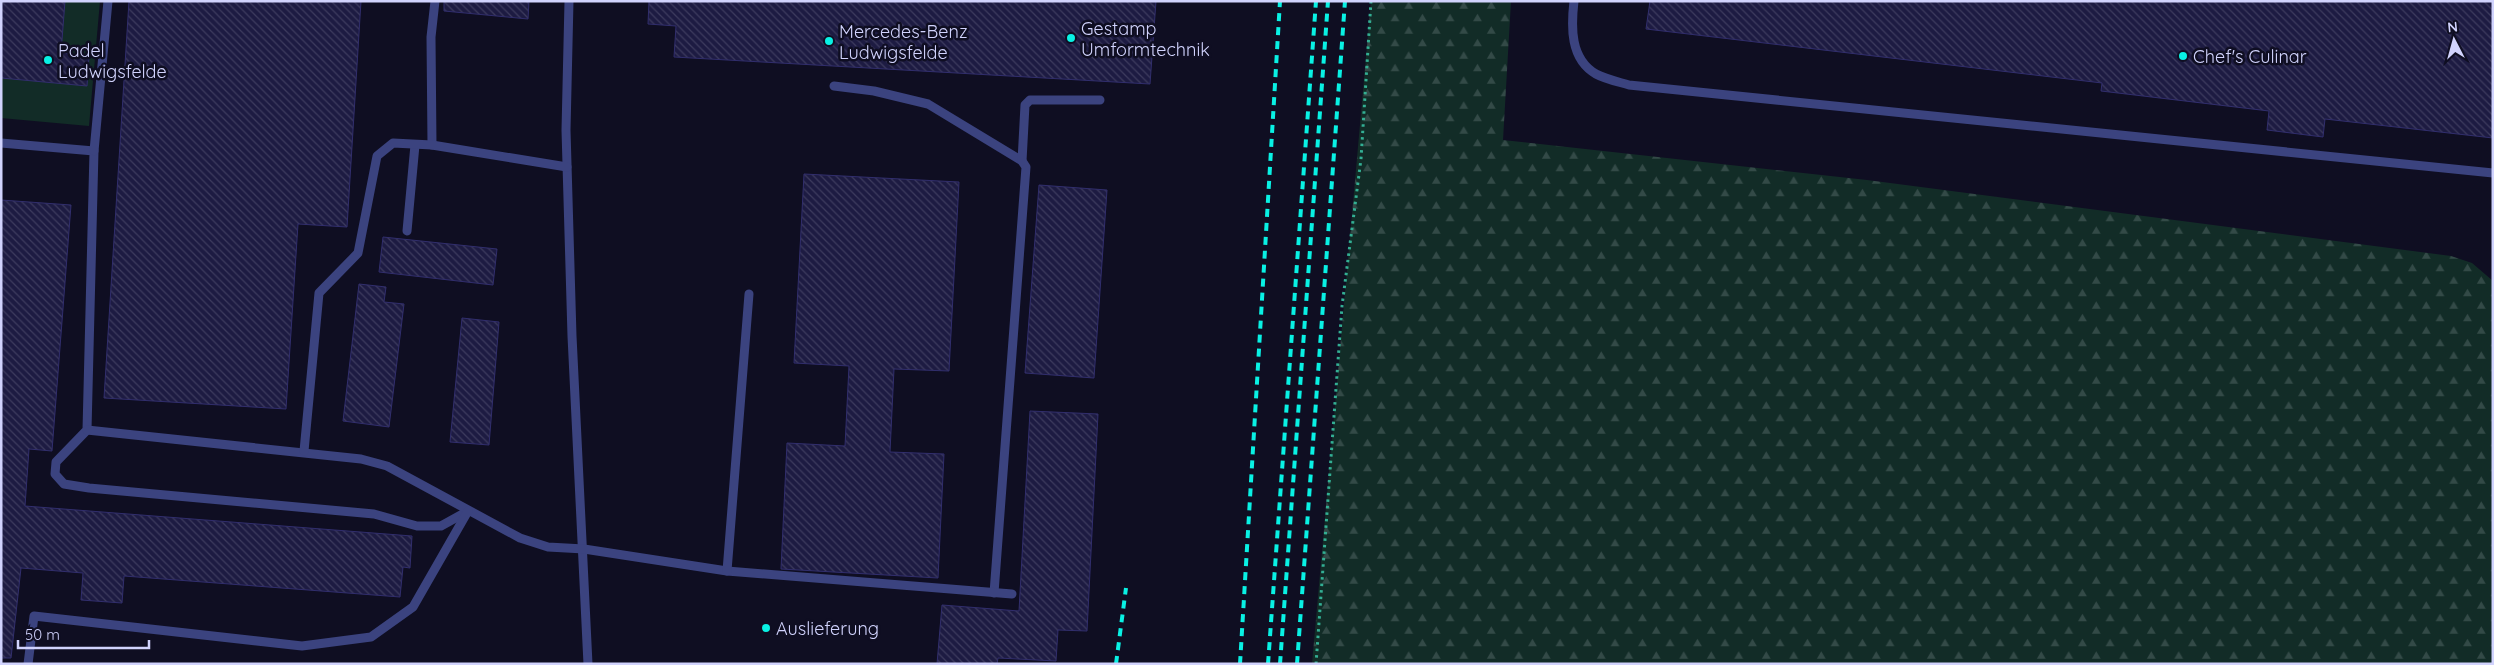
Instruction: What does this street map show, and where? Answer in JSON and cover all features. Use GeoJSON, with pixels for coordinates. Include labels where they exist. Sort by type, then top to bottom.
{"type":"FeatureCollection","features":[{"type":"Feature","properties":{"kind":"lane"},"geometry":{"type":"LineString","coordinates":[[108,1],[94,151],[87,430],[56,462],[55,474],[64,484],[374,514],[417,526],[441,526],[468,512]]}},
{"type":"Feature","properties":{"kind":"lane"},"geometry":{"type":"LineString","coordinates":[[432,146],[431,37],[435,1]]}},
{"type":"Feature","properties":{"kind":"lane"},"geometry":{"type":"LineString","coordinates":[[569,1],[568,167],[572,336],[584,548],[588,664]]}},
{"type":"Feature","properties":{"kind":"lane"},"geometry":{"type":"LineString","coordinates":[[1574,1],[1571,24],[1577,55],[1596,74],[1629,85],[2493,173]]}},
{"type":"Feature","properties":{"kind":"lane"},"geometry":{"type":"LineString","coordinates":[[834,86],[874,91],[925,103],[1022,161],[1026,167],[994,593]]}},
{"type":"Feature","properties":{"kind":"lane"},"geometry":{"type":"LineString","coordinates":[[1022,161],[1025,105],[1030,100],[1100,100]]}},
{"type":"Feature","properties":{"kind":"lane"},"geometry":{"type":"LineString","coordinates":[[1,143],[94,151]]}},
{"type":"Feature","properties":{"kind":"lane"},"geometry":{"type":"LineString","coordinates":[[304,451],[319,293],[358,253],[377,156],[393,143],[415,144],[568,167]]}},
{"type":"Feature","properties":{"kind":"lane"},"geometry":{"type":"LineString","coordinates":[[407,231],[415,144]]}},
{"type":"Feature","properties":{"kind":"lane"},"geometry":{"type":"LineString","coordinates":[[727,571],[749,294]]}},
{"type":"Feature","properties":{"kind":"lane"},"geometry":{"type":"LineString","coordinates":[[87,430],[304,451],[361,459],[387,466],[468,512],[520,538],[548,547],[584,548],[727,571],[1012,594]]}},
{"type":"Feature","properties":{"kind":"lane"},"geometry":{"type":"LineString","coordinates":[[28,664],[34,616],[302,646],[371,637],[413,607],[468,512]]}},
{"type":"Feature","properties":{"kind":"path"},"geometry":{"type":"LineString","coordinates":[[1316,664],[1342,306],[1361,159],[1371,1]]}},
{"type":"Feature","properties":{"kind":"green space","name":"Padel Ludwigsfelde"},"geometry":{"type":"Polygon","coordinates":[[[1,1],[100,1],[89,126],[1,118],[1,1]]]}},
{"type":"Feature","properties":{"kind":"green space"},"geometry":{"type":"Polygon","coordinates":[[[1371,1],[1511,1],[1503,140],[1867,180],[2451,256],[2472,263],[2493,281],[2493,664],[1312,664],[1371,1]]]}},
{"type":"Feature","properties":{"kind":"building"},"geometry":{"type":"Polygon","coordinates":[[[1,1],[65,1],[61,53],[89,56],[87,86],[1,78],[1,1]]]}},
{"type":"Feature","properties":{"kind":"building"},"geometry":{"type":"Polygon","coordinates":[[[129,1],[361,1],[347,227],[298,224],[286,409],[104,398],[129,1]]]}},
{"type":"Feature","properties":{"kind":"building"},"geometry":{"type":"Polygon","coordinates":[[[444,1],[529,1],[528,19],[444,11],[444,1]]]}},
{"type":"Feature","properties":{"kind":"building","name":"Mercedes-Benz Ludwigsfelde"},"geometry":{"type":"Polygon","coordinates":[[[649,1],[1156,1],[1150,84],[674,57],[676,26],[648,24],[649,1]]]}},
{"type":"Feature","properties":{"kind":"building","name":"Chef's Culinar"},"geometry":{"type":"Polygon","coordinates":[[[1650,1],[2493,1],[2493,138],[2325,119],[2323,137],[2267,130],[2269,111],[2101,91],[2102,83],[1646,29],[1650,1]]]}},
{"type":"Feature","properties":{"kind":"building"},"geometry":{"type":"Polygon","coordinates":[[[804,174],[959,182],[949,371],[894,369],[890,452],[944,454],[938,578],[781,569],[787,443],[845,446],[849,366],[794,363],[804,174]]]}},
{"type":"Feature","properties":{"kind":"building"},"geometry":{"type":"Polygon","coordinates":[[[1039,185],[1107,190],[1094,378],[1025,373],[1039,185]]]}},
{"type":"Feature","properties":{"kind":"building"},"geometry":{"type":"Polygon","coordinates":[[[1,200],[71,205],[52,451],[29,449],[25,506],[412,536],[410,568],[403,567],[400,597],[124,576],[122,603],[81,600],[83,573],[21,568],[11,658],[1,658],[1,200]]]}},
{"type":"Feature","properties":{"kind":"building"},"geometry":{"type":"Polygon","coordinates":[[[383,237],[497,249],[493,285],[379,272],[383,237]]]}},
{"type":"Feature","properties":{"kind":"building"},"geometry":{"type":"Polygon","coordinates":[[[359,284],[386,287],[384,302],[404,304],[389,427],[343,421],[359,284]]]}},
{"type":"Feature","properties":{"kind":"building"},"geometry":{"type":"Polygon","coordinates":[[[462,318],[499,322],[489,445],[450,442],[462,318]]]}},
{"type":"Feature","properties":{"kind":"building"},"geometry":{"type":"Polygon","coordinates":[[[1030,411],[1098,414],[1087,631],[1058,630],[1056,661],[998,658],[997,664],[937,664],[942,605],[1019,611],[1030,411]]]}},
{"type":"Feature","properties":{"kind":"railway"},"geometry":{"type":"LineString","coordinates":[[1240,664],[1280,1]]}},
{"type":"Feature","properties":{"kind":"railway"},"geometry":{"type":"LineString","coordinates":[[1268,664],[1316,1]]}},
{"type":"Feature","properties":{"kind":"railway"},"geometry":{"type":"LineString","coordinates":[[1280,664],[1328,1]]}},
{"type":"Feature","properties":{"kind":"railway"},"geometry":{"type":"LineString","coordinates":[[1297,664],[1345,1]]}},
{"type":"Feature","properties":{"kind":"railway"},"geometry":{"type":"LineString","coordinates":[[1116,664],[1126,588]]}},
{"type":"Feature","properties":{"kind":"place","name":"Gestamp Umformtechnik"},"geometry":{"type":"Point","coordinates":[1071,38]}},
{"type":"Feature","properties":{"kind":"place","name":"Mercedes-Benz Ludwigsfelde"},"geometry":{"type":"Point","coordinates":[829,41]}},
{"type":"Feature","properties":{"kind":"place","name":"Chef's Culinar"},"geometry":{"type":"Point","coordinates":[2183,56]}},
{"type":"Feature","properties":{"kind":"place","name":"Padel Ludwigsfelde"},"geometry":{"type":"Point","coordinates":[48,60]}},
{"type":"Feature","properties":{"kind":"place","name":"Auslieferung"},"geometry":{"type":"Point","coordinates":[766,628]}}]}
